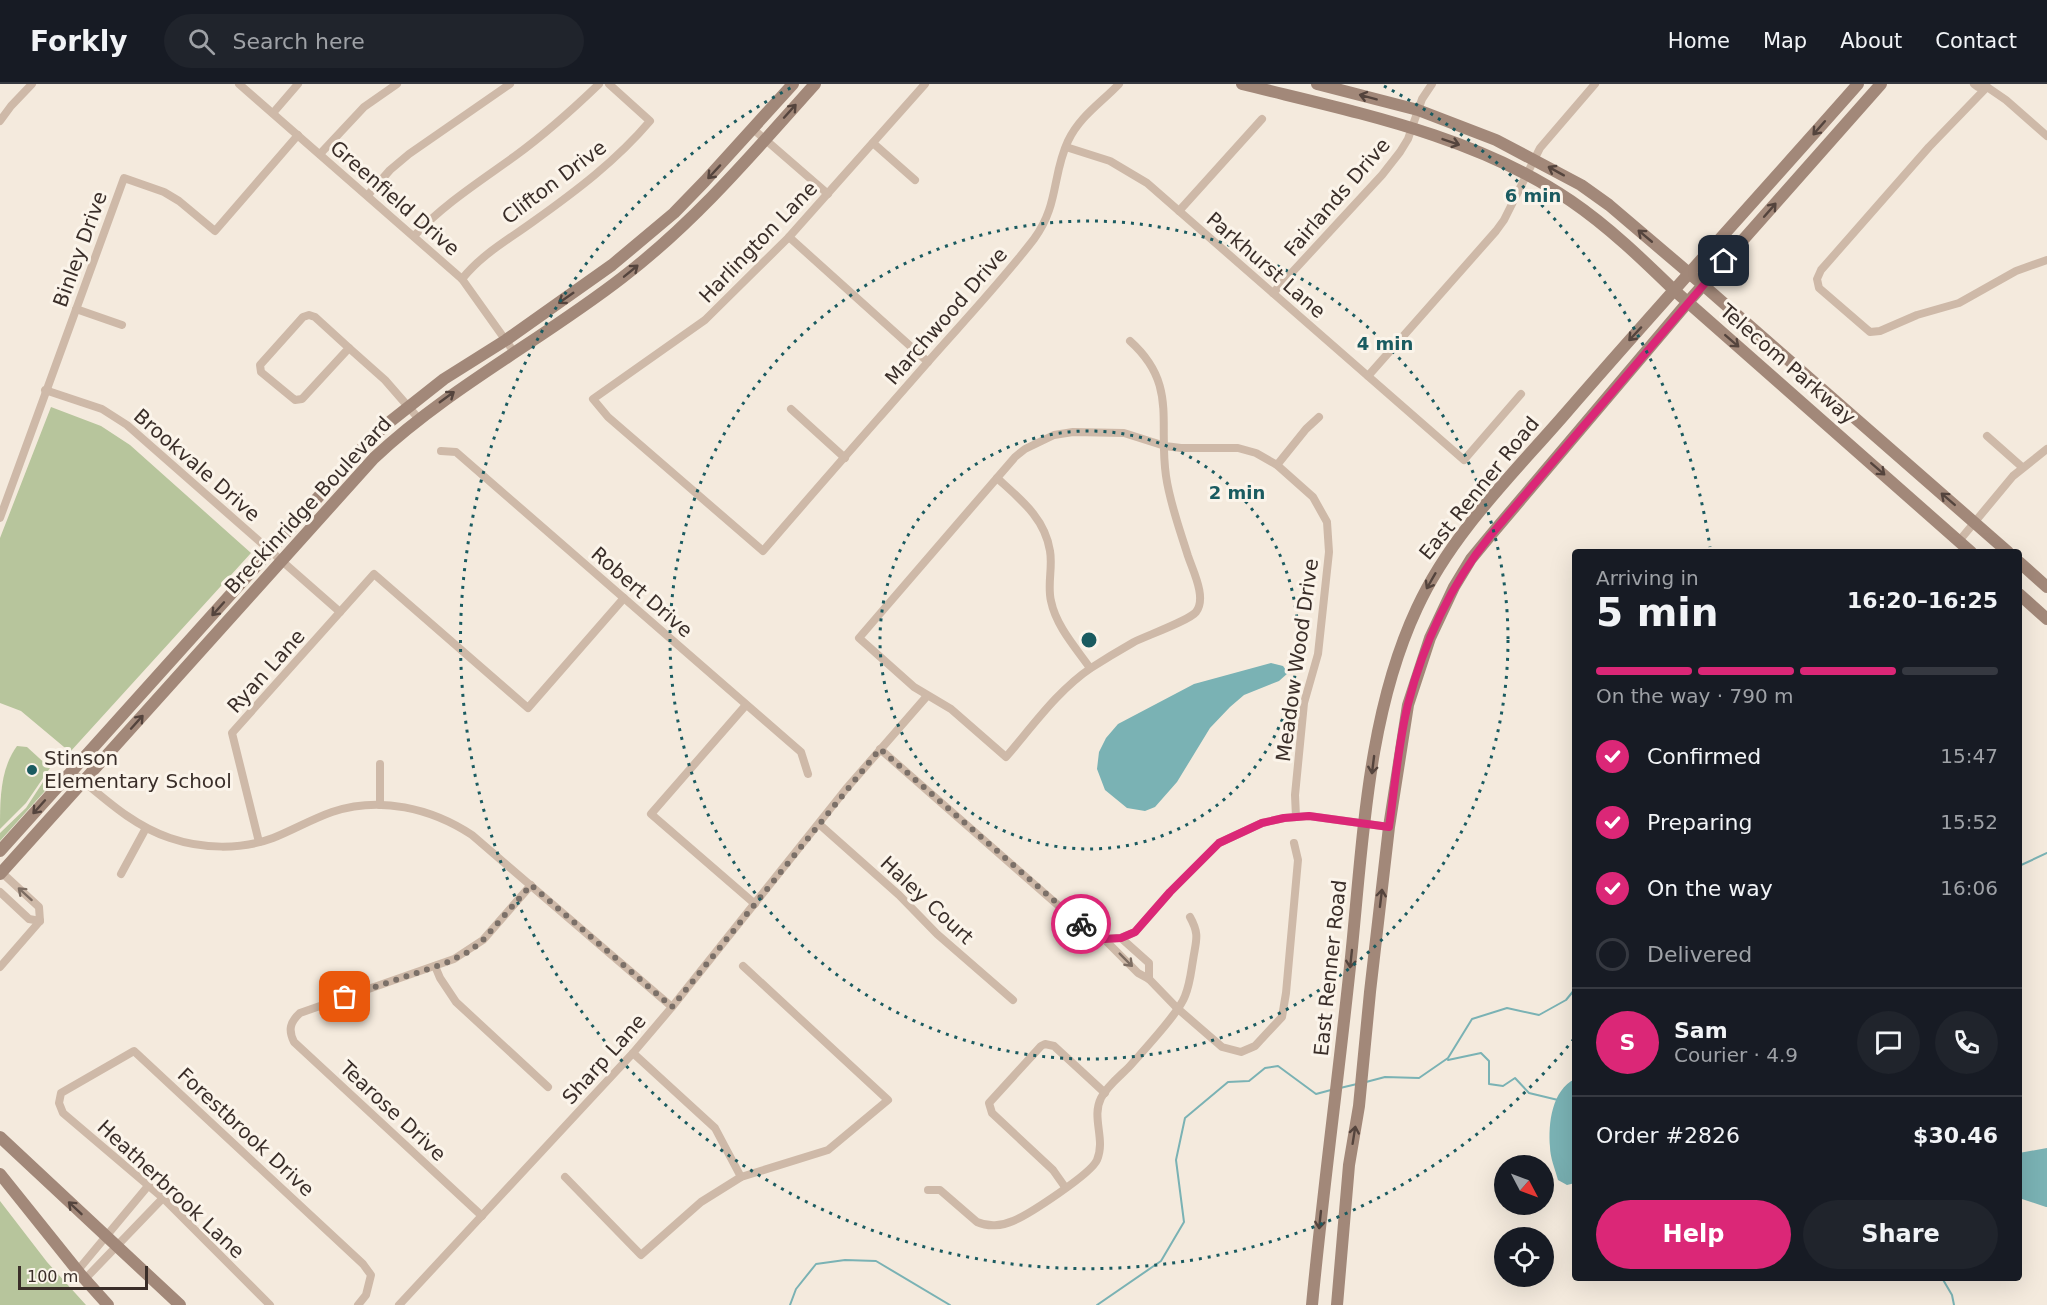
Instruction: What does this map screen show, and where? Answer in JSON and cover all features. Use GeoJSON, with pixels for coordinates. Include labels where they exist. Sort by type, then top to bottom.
{"type":"FeatureCollection","features":[{"type":"Feature","properties":{"kind":"street"},"geometry":{"type":"LineString","coordinates":[[0,121],[10,106],[32,84]]}},
{"type":"Feature","properties":{"kind":"street","name":"Greenfield Drive"},"geometry":{"type":"LineString","coordinates":[[239,84],[462,279],[514,352]]}},
{"type":"Feature","properties":{"kind":"street"},"geometry":{"type":"LineString","coordinates":[[273,113],[298,84]]}},
{"type":"Feature","properties":{"kind":"street"},"geometry":{"type":"LineString","coordinates":[[320,154],[364,107],[398,84]]}},
{"type":"Feature","properties":{"kind":"street"},"geometry":{"type":"LineString","coordinates":[[368,195],[390,170],[409,154],[510,84]]}},
{"type":"Feature","properties":{"kind":"street"},"geometry":{"type":"LineString","coordinates":[[414,236],[447,204],[549,130],[599,84]]}},
{"type":"Feature","properties":{"kind":"street","name":"Clifton Drive"},"geometry":{"type":"LineString","coordinates":[[462,279],[474,263],[486,253],[594,177],[623,151],[650,121],[609,84]]}},
{"type":"Feature","properties":{"kind":"street","name":"Breckinridge Boulevard"},"geometry":{"type":"LineString","coordinates":[[0,851],[366,444],[444,379],[506,340],[612,265],[656,228],[705,181],[793,84]]}},
{"type":"Feature","properties":{"kind":"street","name":"Breckinridge Boulevard"},"geometry":{"type":"LineString","coordinates":[[0,873],[374,458],[419,418],[623,277],[674,236],[815,84]]}},
{"type":"Feature","properties":{"kind":"street","name":"Harlington Lane"},"geometry":{"type":"LineString","coordinates":[[763,551],[608,417],[593,399],[705,320],[789,237],[925,84]]}},
{"type":"Feature","properties":{"kind":"street","name":"Marchwood Drive"},"geometry":{"type":"LineString","coordinates":[[763,551],[928,363],[1041,229],[1049,214],[1055,194],[1062,156],[1076,127],[1087,113],[1119,84]]}},
{"type":"Feature","properties":{"kind":"street","name":"Telecom Parkway"},"geometry":{"type":"LineString","coordinates":[[1242,84],[1281,89],[1475,150],[1572,201],[1636,253],[1675,291],[1968,549]]}},
{"type":"Feature","properties":{"kind":"street","name":"Telecom Parkway"},"geometry":{"type":"LineString","coordinates":[[1317,84],[1418,110],[1496,140],[1581,185],[1609,205],[1703,285],[2005,549]]}},
{"type":"Feature","properties":{"kind":"street","name":"Fairlands Drive"},"geometry":{"type":"LineString","coordinates":[[1273,293],[1382,175],[1400,152],[1412,129],[1422,99],[1432,84]]}},
{"type":"Feature","properties":{"kind":"street"},"geometry":{"type":"LineString","coordinates":[[1368,376],[1496,231],[1504,220],[1540,148],[1595,84]]}},
{"type":"Feature","properties":{"kind":"street","name":"East Renner Road"},"geometry":{"type":"LineString","coordinates":[[1312,1305],[1326,1161],[1339,1071],[1377,729],[1399,648],[1431,579],[1474,519],[1614,357],[1858,84]]}},
{"type":"Feature","properties":{"kind":"street","name":"East Renner Road"},"geometry":{"type":"LineString","coordinates":[[1337,1305],[1349,1165],[1359,1106],[1389,827],[1408,705],[1430,638],[1454,586],[1471,559],[1688,302],[1881,84]]}},
{"type":"Feature","properties":{"kind":"street"},"geometry":{"type":"LineString","coordinates":[[1974,84],[1978,87],[1987,86],[2047,136]]}},
{"type":"Feature","properties":{"kind":"street"},"geometry":{"type":"LineString","coordinates":[[1987,86],[1821,270],[1817,279],[1819,288],[1870,332],[1880,331],[1917,315],[1959,303],[2016,271],[2047,260]]}},
{"type":"Feature","properties":{"kind":"street"},"geometry":{"type":"LineString","coordinates":[[1179,211],[1262,119]]}},
{"type":"Feature","properties":{"kind":"street"},"geometry":{"type":"LineString","coordinates":[[753,129],[828,194]]}},
{"type":"Feature","properties":{"kind":"street","name":"Binley Drive"},"geometry":{"type":"LineString","coordinates":[[0,518],[124,178],[164,192],[179,201],[215,231],[298,135]]}},
{"type":"Feature","properties":{"kind":"street"},"geometry":{"type":"LineString","coordinates":[[873,142],[915,180]]}},
{"type":"Feature","properties":{"kind":"street","name":"Parkhurst Lane"},"geometry":{"type":"LineString","coordinates":[[1066,147],[1088,153],[1126,169],[1148,183],[1464,460],[1521,394]]}},
{"type":"Feature","properties":{"kind":"street"},"geometry":{"type":"LineString","coordinates":[[789,237],[928,363]]}},
{"type":"Feature","properties":{"kind":"street"},"geometry":{"type":"LineString","coordinates":[[76,309],[122,325]]}},
{"type":"Feature","properties":{"kind":"street"},"geometry":{"type":"LineString","coordinates":[[349,348],[302,399],[291,398],[261,372],[260,365],[263,360],[303,317],[309,315],[315,317],[385,380],[419,418]]}},
{"type":"Feature","properties":{"kind":"street"},"geometry":{"type":"LineString","coordinates":[[927,696],[951,710],[1006,757],[1064,692],[1090,668],[1133,642],[1193,615],[1197,610],[1200,603],[1197,581],[1171,501],[1166,474],[1164,405],[1161,389],[1147,359],[1130,341]]}},
{"type":"Feature","properties":{"kind":"street","name":"Brookvale Drive"},"geometry":{"type":"LineString","coordinates":[[45,390],[114,416],[340,612]]}},
{"type":"Feature","properties":{"kind":"street"},"geometry":{"type":"LineString","coordinates":[[791,409],[844,458]]}},
{"type":"Feature","properties":{"kind":"street"},"geometry":{"type":"LineString","coordinates":[[1277,465],[1306,429],[1319,417]]}},
{"type":"Feature","properties":{"kind":"street","name":"Meadow Wood Drive"},"geometry":{"type":"LineString","coordinates":[[927,696],[859,638],[997,478],[1025,449],[1054,435],[1073,432],[1124,433],[1165,446],[1238,448],[1256,453],[1277,465],[1313,497],[1327,522],[1329,536],[1318,654],[1304,703],[1295,795],[1296,817]]}},
{"type":"Feature","properties":{"kind":"street"},"geometry":{"type":"LineString","coordinates":[[1987,436],[2022,467]]}},
{"type":"Feature","properties":{"kind":"street"},"geometry":{"type":"LineString","coordinates":[[1959,541],[2022,467],[2047,449]]}},
{"type":"Feature","properties":{"kind":"street","name":"Robert Drive"},"geometry":{"type":"LineString","coordinates":[[441,451],[456,452],[801,752],[808,774]]}},
{"type":"Feature","properties":{"kind":"street"},"geometry":{"type":"LineString","coordinates":[[997,478],[1027,505],[1038,519],[1050,551],[1051,602],[1064,630],[1090,668]]}},
{"type":"Feature","properties":{"kind":"street"},"geometry":{"type":"LineString","coordinates":[[2022,565],[2047,586]]}},
{"type":"Feature","properties":{"kind":"street","name":"Ryan Lane"},"geometry":{"type":"LineString","coordinates":[[259,842],[232,733],[374,574],[528,708],[624,598]]}},
{"type":"Feature","properties":{"kind":"street"},"geometry":{"type":"LineString","coordinates":[[2022,597],[2047,619]]}},
{"type":"Feature","properties":{"kind":"street","name":"Sharp Lane"},"geometry":{"type":"LineString","coordinates":[[399,1305],[633,1053],[880,749],[927,696]]}},
{"type":"Feature","properties":{"kind":"street"},"geometry":{"type":"LineString","coordinates":[[747,705],[651,814],[755,904]]}},
{"type":"Feature","properties":{"kind":"street"},"geometry":{"type":"LineString","coordinates":[[880,749],[1076,921],[1104,939],[1138,973],[1149,979],[1177,1008],[1222,1047],[1230,1050],[1241,1052],[1255,1046],[1282,1017],[1298,860],[1294,843]]}},
{"type":"Feature","properties":{"kind":"street"},"geometry":{"type":"LineString","coordinates":[[380,764],[380,805]]}},
{"type":"Feature","properties":{"kind":"street"},"geometry":{"type":"LineString","coordinates":[[71,771],[125,815],[146,828],[170,838],[212,846],[259,842],[333,812],[380,805],[423,811],[461,827],[472,835],[672,1007]]}},
{"type":"Feature","properties":{"kind":"street"},"geometry":{"type":"LineString","coordinates":[[1104,939],[1121,938],[1135,932],[1170,892],[1219,843],[1262,823],[1309,816],[1389,827]]}},
{"type":"Feature","properties":{"kind":"street","name":"Haley Court"},"geometry":{"type":"LineString","coordinates":[[819,824],[1012,1000]]}},
{"type":"Feature","properties":{"kind":"street"},"geometry":{"type":"LineString","coordinates":[[122,874],[146,828]]}},
{"type":"Feature","properties":{"kind":"street"},"geometry":{"type":"LineString","coordinates":[[0,873],[39,907],[40,921],[0,967]]}},
{"type":"Feature","properties":{"kind":"street"},"geometry":{"type":"LineString","coordinates":[[531,885],[483,940],[454,959],[435,966],[456,1002],[548,1087]]}},
{"type":"Feature","properties":{"kind":"street"},"geometry":{"type":"LineString","coordinates":[[0,892],[29,919],[40,921]]}},
{"type":"Feature","properties":{"kind":"street"},"geometry":{"type":"LineString","coordinates":[[928,1191],[940,1190],[977,1222],[989,1225],[1013,1221],[1088,1172],[1097,1161],[1101,1143],[1098,1111],[1105,1093],[1141,1054],[1184,998],[1190,981],[1197,930],[1190,917]]}},
{"type":"Feature","properties":{"kind":"street"},"geometry":{"type":"LineString","coordinates":[[1121,938],[1149,963],[1149,979]]}},
{"type":"Feature","properties":{"kind":"street","name":"Tearose Drive"},"geometry":{"type":"LineString","coordinates":[[435,966],[300,1013],[294,1018],[290,1027],[290,1035],[294,1042],[482,1216]]}},
{"type":"Feature","properties":{"kind":"street"},"geometry":{"type":"LineString","coordinates":[[565,1177],[641,1255],[701,1202],[741,1177],[828,1150],[888,1100],[742,966]]}},
{"type":"Feature","properties":{"kind":"street"},"geometry":{"type":"LineString","coordinates":[[1065,1187],[1053,1170],[992,1113],[989,1107],[991,1099],[1045,1044],[1054,1046],[1105,1093]]}},
{"type":"Feature","properties":{"kind":"street","name":"Forestbrook Drive"},"geometry":{"type":"LineString","coordinates":[[61,1093],[134,1051],[363,1264],[370,1275],[366,1295],[358,1305]]}},
{"type":"Feature","properties":{"kind":"street"},"geometry":{"type":"LineString","coordinates":[[633,1053],[715,1128],[741,1177]]}},
{"type":"Feature","properties":{"kind":"street","name":"Heatherbrook Lane"},"geometry":{"type":"LineString","coordinates":[[61,1093],[59,1103],[63,1113],[163,1198],[270,1305]]}},
{"type":"Feature","properties":{"kind":"street"},"geometry":{"type":"LineString","coordinates":[[0,1137],[180,1305]]}},
{"type":"Feature","properties":{"kind":"street"},"geometry":{"type":"LineString","coordinates":[[1326,1161],[1349,1165]]}},
{"type":"Feature","properties":{"kind":"street"},"geometry":{"type":"LineString","coordinates":[[0,1174],[108,1305]]}},
{"type":"Feature","properties":{"kind":"street"},"geometry":{"type":"LineString","coordinates":[[81,1275],[106,1236],[148,1186]]}},
{"type":"Feature","properties":{"kind":"street"},"geometry":{"type":"LineString","coordinates":[[81,1275],[117,1246],[163,1198]]}},
{"type":"Feature","properties":{"kind":"street"},"geometry":{"type":"LineString","coordinates":[[129,1208],[142,1220]]}},
{"type":"Feature","properties":{"kind":"green space"},"geometry":{"type":"Polygon","coordinates":[[[51,407],[101,426],[130,445],[251,553],[70,752],[21,711],[0,703],[0,538],[51,407]]]}},
{"type":"Feature","properties":{"kind":"green space"},"geometry":{"type":"Polygon","coordinates":[[[17,746],[27,747],[50,768],[26,803],[0,829],[4,775],[17,746]]]}},
{"type":"Feature","properties":{"kind":"green space"},"geometry":{"type":"Polygon","coordinates":[[[53,773],[55,777],[53,782],[0,841],[0,833],[26,808],[43,782],[53,773]]]}},
{"type":"Feature","properties":{"kind":"green space"},"geometry":{"type":"Polygon","coordinates":[[[0,1201],[47,1262],[86,1305],[0,1305],[0,1201]]]}},
{"type":"Feature","properties":{"kind":"water"},"geometry":{"type":"Polygon","coordinates":[[[1271,663],[1283,666],[1288,673],[1279,681],[1244,695],[1230,707],[1210,728],[1177,782],[1155,807],[1145,811],[1127,808],[1105,790],[1097,769],[1099,752],[1106,738],[1118,724],[1194,684],[1271,663]]]}},
{"type":"Feature","properties":{"kind":"water"},"geometry":{"type":"Polygon","coordinates":[[[1572,1081],[1572,1184],[1567,1185],[1558,1180],[1554,1166],[1554,1155],[1551,1155],[1550,1151],[1551,1118],[1556,1099],[1572,1081]]]}},
{"type":"Feature","properties":{"kind":"water"},"geometry":{"type":"Polygon","coordinates":[[[2047,1148],[2047,1207],[2022,1199],[2022,1152],[2047,1148]]]}},
{"type":"Feature","properties":{"kind":"waterway"},"geometry":{"type":"LineString","coordinates":[[2022,865],[2047,853]]}},
{"type":"Feature","properties":{"kind":"waterway"},"geometry":{"type":"LineString","coordinates":[[1366,1082],[1385,1077],[1419,1078],[1448,1058],[1472,1019],[1507,1008],[1539,1015],[1566,1000],[1572,993]]}},
{"type":"Feature","properties":{"kind":"waterway"},"geometry":{"type":"LineString","coordinates":[[1448,1060],[1481,1053],[1489,1061],[1489,1084],[1503,1086],[1515,1078],[1529,1093],[1558,1100]]}},
{"type":"Feature","properties":{"kind":"waterway"},"geometry":{"type":"LineString","coordinates":[[1097,1305],[1161,1261],[1184,1222],[1176,1160],[1185,1118],[1228,1082],[1249,1081],[1265,1068],[1278,1066],[1316,1094],[1331,1090]]}},
{"type":"Feature","properties":{"kind":"waterway"},"geometry":{"type":"LineString","coordinates":[[1340,1088],[1357,1084]]}},
{"type":"Feature","properties":{"kind":"waterway"},"geometry":{"type":"LineString","coordinates":[[790,1305],[796,1289],[816,1264],[845,1260],[876,1261],[950,1305]]}},
{"type":"Feature","properties":{"kind":"waterway"},"geometry":{"type":"LineString","coordinates":[[1944,1281],[1952,1295],[1954,1305]]}},
{"type":"Feature","properties":{"kind":"way so far"},"geometry":{"type":"LineString","coordinates":[[345,997],[446,963],[470,951],[483,940],[531,885],[672,1007],[880,749],[1081,924]]}},
{"type":"Feature","properties":{"kind":"place","name":"Stinson Elementary School"},"geometry":{"type":"Point","coordinates":[32,770]}},
{"type":"Feature","properties":{"kind":"route"},"geometry":{"type":"LineString","coordinates":[[1081,924],[1104,939],[1121,938],[1135,932],[1170,892],[1219,843],[1262,823],[1309,816],[1389,827],[1408,705],[1430,638],[1454,586],[1471,559],[1490,536],[1724,261]]}}]}
